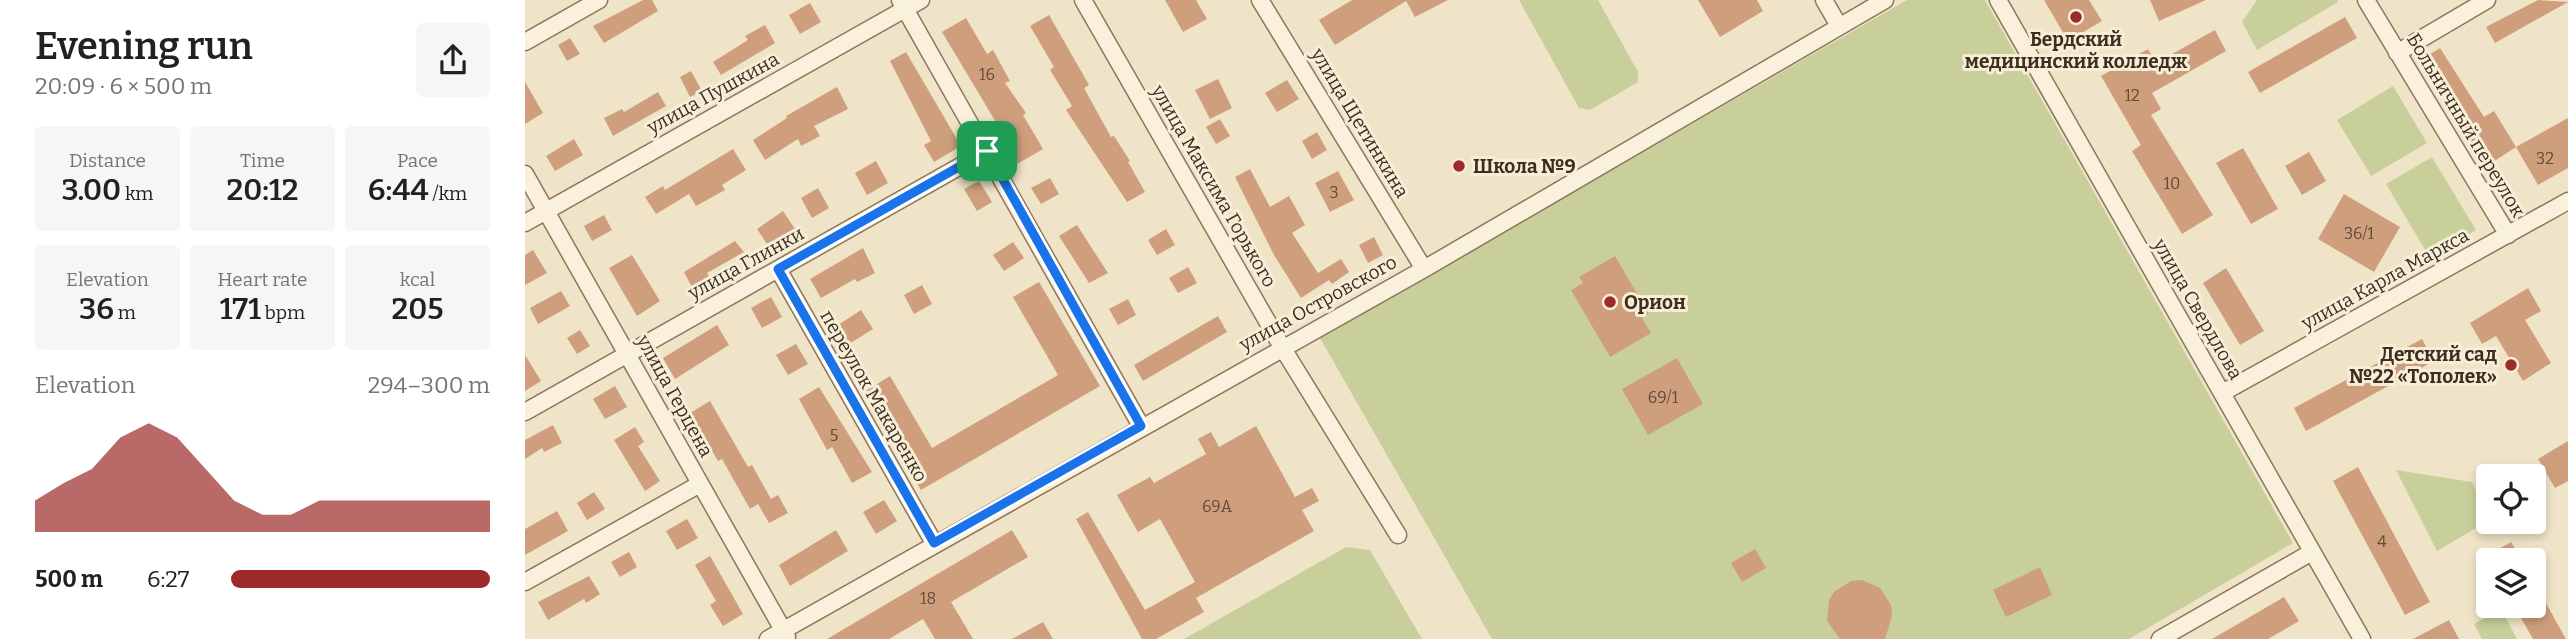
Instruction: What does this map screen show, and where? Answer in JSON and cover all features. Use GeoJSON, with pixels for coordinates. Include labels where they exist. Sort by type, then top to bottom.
{"type":"FeatureCollection","features":[{"type":"Feature","properties":{"kind":"street"},"geometry":{"type":"LineString","coordinates":[[525,42],[599,0]]}},
{"type":"Feature","properties":{"kind":"street","name":"улица Пушкина"},"geometry":{"type":"LineString","coordinates":[[525,223],[902,5],[921,0]]}},
{"type":"Feature","properties":{"kind":"street","name":"улица Максима Горького"},"geometry":{"type":"LineString","coordinates":[[1083,0],[1282,347],[1398,535]]}},
{"type":"Feature","properties":{"kind":"street","name":"улица Щетинкина"},"geometry":{"type":"LineString","coordinates":[[1261,0],[1424,268]]}},
{"type":"Feature","properties":{"kind":"street"},"geometry":{"type":"LineString","coordinates":[[1824,0],[1839,26]]}},
{"type":"Feature","properties":{"kind":"street","name":"улица Островского"},"geometry":{"type":"LineString","coordinates":[[768,639],[786,635],[934,543],[1424,268],[1885,0]]}},
{"type":"Feature","properties":{"kind":"street","name":"улица Свердлова"},"geometry":{"type":"LineString","coordinates":[[1999,0],[2362,639]]}},
{"type":"Feature","properties":{"kind":"street","name":"Больничный переулок"},"geometry":{"type":"LineString","coordinates":[[2366,0],[2508,235]]}},
{"type":"Feature","properties":{"kind":"street"},"geometry":{"type":"LineString","coordinates":[[2397,52],[2487,0]]}},
{"type":"Feature","properties":{"kind":"street"},"geometry":{"type":"LineString","coordinates":[[902,5],[1141,426]]}},
{"type":"Feature","properties":{"kind":"street","name":"улица Глинки"},"geometry":{"type":"LineString","coordinates":[[525,412],[987,151]]}},
{"type":"Feature","properties":{"kind":"street","name":"улица Герцена"},"geometry":{"type":"LineString","coordinates":[[525,173],[786,635]]}},
{"type":"Feature","properties":{"kind":"street","name":"улица Карла Маркса"},"geometry":{"type":"LineString","coordinates":[[2222,393],[2568,201]]}},
{"type":"Feature","properties":{"kind":"street","name":"переулок Макаренко"},"geometry":{"type":"LineString","coordinates":[[778,269],[934,543]]}},
{"type":"Feature","properties":{"kind":"street"},"geometry":{"type":"LineString","coordinates":[[525,582],[700,484]]}},
{"type":"Feature","properties":{"kind":"street"},"geometry":{"type":"LineString","coordinates":[[2160,639],[2312,552]]}},
{"type":"Feature","properties":{"kind":"green space"},"geometry":{"type":"Polygon","coordinates":[[[1519,0],[1598,0],[1638,72],[1638,82],[1590,110],[1579,108],[1519,0]]]}},
{"type":"Feature","properties":{"kind":"green space"},"geometry":{"type":"Polygon","coordinates":[[[1907,0],[1985,0],[2293,543],[2129,639],[1492,639],[1320,338],[1907,0]]]}},
{"type":"Feature","properties":{"kind":"green space"},"geometry":{"type":"Polygon","coordinates":[[[2257,0],[2338,2],[2257,50],[2242,22],[2257,0]]]}},
{"type":"Feature","properties":{"kind":"green space"},"geometry":{"type":"Polygon","coordinates":[[[2393,86],[2427,143],[2371,176],[2337,120],[2393,86]]]}},
{"type":"Feature","properties":{"kind":"green space"},"geometry":{"type":"Polygon","coordinates":[[[2432,157],[2476,230],[2430,258],[2386,184],[2432,157]]]}},
{"type":"Feature","properties":{"kind":"green space"},"geometry":{"type":"Polygon","coordinates":[[[2396,470],[2472,482],[2476,492],[2476,528],[2437,551],[2396,470]]]}},
{"type":"Feature","properties":{"kind":"green space"},"geometry":{"type":"Polygon","coordinates":[[[1346,547],[1370,550],[1422,639],[1184,639],[1346,547]]]}},
{"type":"Feature","properties":{"kind":"green space"},"geometry":{"type":"Polygon","coordinates":[[[2485,618],[2506,618],[2517,639],[2482,639],[2474,624],[2485,618]]]}},
{"type":"Feature","properties":{"kind":"building"},"geometry":{"type":"Polygon","coordinates":[[[643,0],[652,0],[658,11],[604,43],[593,26],[643,0]]]}},
{"type":"Feature","properties":{"kind":"building"},"geometry":{"type":"Polygon","coordinates":[[[1165,0],[1196,0],[1207,19],[1183,32],[1165,0]]]}},
{"type":"Feature","properties":{"kind":"building"},"geometry":{"type":"Polygon","coordinates":[[[1352,0],[1448,0],[1415,17],[1406,1],[1335,45],[1319,20],[1352,0]]]}},
{"type":"Feature","properties":{"kind":"building"},"geometry":{"type":"Polygon","coordinates":[[[1698,0],[1757,0],[1763,11],[1720,37],[1698,0]]]}},
{"type":"Feature","properties":{"kind":"building"},"geometry":{"type":"Polygon","coordinates":[[[2044,0],[2089,0],[2102,21],[2068,41],[2044,0]]]}},
{"type":"Feature","properties":{"kind":"building"},"geometry":{"type":"Polygon","coordinates":[[[2150,0],[2206,0],[2159,21],[2150,0]]]}},
{"type":"Feature","properties":{"kind":"building"},"geometry":{"type":"Polygon","coordinates":[[[2538,0],[2568,2],[2495,43],[2486,27],[2538,0]]]}},
{"type":"Feature","properties":{"kind":"building"},"geometry":{"type":"Polygon","coordinates":[[[810,3],[821,22],[800,34],[789,15],[810,3]]]}},
{"type":"Feature","properties":{"kind":"building"},"geometry":{"type":"Polygon","coordinates":[[[1049,15],[1089,85],[1084,88],[1111,137],[1114,136],[1130,161],[1128,162],[1145,192],[1127,202],[1066,110],[1072,106],[1050,70],[1054,67],[1030,26],[1049,15]]]}},
{"type":"Feature","properties":{"kind":"building"},"geometry":{"type":"Polygon","coordinates":[[[2345,17],[2357,38],[2260,93],[2248,72],[2345,17]]]}},
{"type":"Feature","properties":{"kind":"building"},"geometry":{"type":"Polygon","coordinates":[[[966,18],[987,54],[993,50],[1010,81],[1005,83],[1026,113],[1023,115],[1043,149],[1017,164],[1006,146],[1009,144],[942,32],[966,18]]]}},
{"type":"Feature","properties":{"kind":"building"},"geometry":{"type":"Polygon","coordinates":[[[765,25],[775,43],[721,75],[713,62],[748,40],[745,36],[765,25]]]}},
{"type":"Feature","properties":{"kind":"building"},"geometry":{"type":"Polygon","coordinates":[[[2215,30],[2226,51],[2152,93],[2161,109],[2151,115],[2213,215],[2182,234],[2132,151],[2141,145],[2101,76],[2148,49],[2156,63],[2215,30]]]}},
{"type":"Feature","properties":{"kind":"building"},"geometry":{"type":"Polygon","coordinates":[[[570,38],[580,54],[567,61],[558,45],[570,38]]]}},
{"type":"Feature","properties":{"kind":"building"},"geometry":{"type":"Polygon","coordinates":[[[2440,48],[2484,117],[2494,111],[2516,147],[2487,166],[2419,61],[2440,48]]]}},
{"type":"Feature","properties":{"kind":"building"},"geometry":{"type":"Polygon","coordinates":[[[906,52],[961,146],[934,162],[924,145],[931,141],[890,61],[906,52]]]}},
{"type":"Feature","properties":{"kind":"building"},"geometry":{"type":"Polygon","coordinates":[[[691,71],[702,91],[690,97],[680,77],[691,71]]]}},
{"type":"Feature","properties":{"kind":"building"},"geometry":{"type":"Polygon","coordinates":[[[1218,79],[1232,108],[1210,119],[1195,90],[1218,79]]]}},
{"type":"Feature","properties":{"kind":"building"},"geometry":{"type":"Polygon","coordinates":[[[1287,80],[1299,99],[1277,112],[1265,93],[1287,80]]]}},
{"type":"Feature","properties":{"kind":"building"},"geometry":{"type":"Polygon","coordinates":[[[525,82],[543,113],[525,124],[525,82]]]}},
{"type":"Feature","properties":{"kind":"building"},"geometry":{"type":"Polygon","coordinates":[[[837,87],[848,109],[814,126],[820,136],[801,146],[798,139],[765,160],[753,140],[787,118],[786,116],[837,87]]]}},
{"type":"Feature","properties":{"kind":"building"},"geometry":{"type":"Polygon","coordinates":[[[658,92],[666,106],[613,136],[604,118],[622,109],[624,112],[658,92]]]}},
{"type":"Feature","properties":{"kind":"building"},"geometry":{"type":"Polygon","coordinates":[[[2568,118],[2568,168],[2538,185],[2516,147],[2568,118]]]}},
{"type":"Feature","properties":{"kind":"building"},"geometry":{"type":"Polygon","coordinates":[[[1220,119],[1230,136],[1216,144],[1206,127],[1220,119]]]}},
{"type":"Feature","properties":{"kind":"building"},"geometry":{"type":"Polygon","coordinates":[[[1317,132],[1327,150],[1312,159],[1302,141],[1317,132]]]}},
{"type":"Feature","properties":{"kind":"building"},"geometry":{"type":"Polygon","coordinates":[[[574,139],[583,155],[555,171],[546,156],[574,139]]]}},
{"type":"Feature","properties":{"kind":"building"},"geometry":{"type":"Polygon","coordinates":[[[2243,148],[2278,209],[2251,224],[2216,163],[2243,148]]]}},
{"type":"Feature","properties":{"kind":"building"},"geometry":{"type":"Polygon","coordinates":[[[733,149],[746,170],[722,185],[725,190],[696,206],[689,194],[656,214],[645,197],[663,186],[665,190],[733,149]]]}},
{"type":"Feature","properties":{"kind":"building"},"geometry":{"type":"Polygon","coordinates":[[[2309,152],[2326,181],[2302,195],[2285,166],[2309,152]]]}},
{"type":"Feature","properties":{"kind":"building"},"geometry":{"type":"Polygon","coordinates":[[[876,161],[888,183],[867,195],[855,173],[876,161]]]}},
{"type":"Feature","properties":{"kind":"building"},"geometry":{"type":"Polygon","coordinates":[[[1250,169],[1270,207],[1289,196],[1305,225],[1292,233],[1318,273],[1341,259],[1349,272],[1332,284],[1329,280],[1301,298],[1274,255],[1235,177],[1250,169]]]}},
{"type":"Feature","properties":{"kind":"building"},"geometry":{"type":"Polygon","coordinates":[[[1338,171],[1354,200],[1330,212],[1315,183],[1338,171]]]}},
{"type":"Feature","properties":{"kind":"building"},"geometry":{"type":"Polygon","coordinates":[[[1050,178],[1059,194],[1041,204],[1031,188],[1050,178]]]}},
{"type":"Feature","properties":{"kind":"building"},"geometry":{"type":"Polygon","coordinates":[[[979,181],[992,202],[977,211],[964,189],[979,181]]]}},
{"type":"Feature","properties":{"kind":"building"},"geometry":{"type":"Polygon","coordinates":[[[818,188],[829,208],[812,218],[801,198],[818,188]]]}},
{"type":"Feature","properties":{"kind":"building"},"geometry":{"type":"Polygon","coordinates":[[[2344,194],[2400,227],[2374,272],[2318,239],[2344,194]]]}},
{"type":"Feature","properties":{"kind":"building"},"geometry":{"type":"Polygon","coordinates":[[[783,211],[795,229],[769,247],[757,229],[783,211]]]}},
{"type":"Feature","properties":{"kind":"building"},"geometry":{"type":"Polygon","coordinates":[[[604,215],[612,230],[592,241],[584,226],[604,215]]]}},
{"type":"Feature","properties":{"kind":"building"},"geometry":{"type":"Polygon","coordinates":[[[1077,225],[1108,273],[1089,283],[1059,236],[1077,225]]]}},
{"type":"Feature","properties":{"kind":"building"},"geometry":{"type":"Polygon","coordinates":[[[1166,229],[1175,245],[1157,255],[1148,240],[1166,229]]]}},
{"type":"Feature","properties":{"kind":"building"},"geometry":{"type":"Polygon","coordinates":[[[1374,237],[1383,255],[1368,263],[1359,245],[1374,237]]]}},
{"type":"Feature","properties":{"kind":"building"},"geometry":{"type":"Polygon","coordinates":[[[735,241],[744,252],[707,273],[710,278],[692,287],[684,272],[735,241]]]}},
{"type":"Feature","properties":{"kind":"building"},"geometry":{"type":"Polygon","coordinates":[[[1013,242],[1024,258],[1004,271],[993,255],[1013,242]]]}},
{"type":"Feature","properties":{"kind":"building"},"geometry":{"type":"Polygon","coordinates":[[[863,248],[875,273],[857,282],[855,279],[821,298],[810,279],[863,248]]]}},
{"type":"Feature","properties":{"kind":"building"},"geometry":{"type":"Polygon","coordinates":[[[533,250],[547,273],[525,285],[525,255],[533,250]]]}},
{"type":"Feature","properties":{"kind":"building"},"geometry":{"type":"Polygon","coordinates":[[[632,255],[660,301],[637,316],[609,268],[632,255]]]}},
{"type":"Feature","properties":{"kind":"building","name":"Орион"},"geometry":{"type":"Polygon","coordinates":[[[1615,256],[1649,314],[1642,318],[1651,333],[1610,357],[1571,290],[1583,283],[1579,277],[1615,256]]]}},
{"type":"Feature","properties":{"kind":"building"},"geometry":{"type":"Polygon","coordinates":[[[1188,267],[1197,283],[1178,293],[1169,278],[1188,267]]]}},
{"type":"Feature","properties":{"kind":"building"},"geometry":{"type":"Polygon","coordinates":[[[2226,268],[2264,331],[2240,345],[2203,283],[2226,268]]]}},
{"type":"Feature","properties":{"kind":"building"},"geometry":{"type":"Polygon","coordinates":[[[1039,282],[1100,386],[921,490],[864,392],[890,376],[932,448],[1058,375],[1013,297],[1039,282]]]}},
{"type":"Feature","properties":{"kind":"building"},"geometry":{"type":"Polygon","coordinates":[[[922,285],[932,304],[914,314],[904,295],[922,285]]]}},
{"type":"Feature","properties":{"kind":"building"},"geometry":{"type":"Polygon","coordinates":[[[2528,288],[2541,311],[2525,320],[2551,363],[2523,381],[2496,336],[2482,344],[2470,323],[2528,288]]]}},
{"type":"Feature","properties":{"kind":"building"},"geometry":{"type":"Polygon","coordinates":[[[561,291],[570,306],[538,324],[530,308],[561,291]]]}},
{"type":"Feature","properties":{"kind":"building"},"geometry":{"type":"Polygon","coordinates":[[[771,297],[782,317],[762,328],[751,308],[771,297]]]}},
{"type":"Feature","properties":{"kind":"building"},"geometry":{"type":"Polygon","coordinates":[[[1128,299],[1136,315],[1118,325],[1109,309],[1128,299]]]}},
{"type":"Feature","properties":{"kind":"building"},"geometry":{"type":"Polygon","coordinates":[[[861,310],[873,329],[849,344],[838,325],[861,310]]]}},
{"type":"Feature","properties":{"kind":"building"},"geometry":{"type":"Polygon","coordinates":[[[1218,316],[1227,332],[1143,381],[1134,365],[1218,316]]]}},
{"type":"Feature","properties":{"kind":"building"},"geometry":{"type":"Polygon","coordinates":[[[717,325],[729,345],[675,379],[663,358],[717,325]]]}},
{"type":"Feature","properties":{"kind":"building"},"geometry":{"type":"Polygon","coordinates":[[[580,330],[590,346],[577,354],[567,338],[580,330]]]}},
{"type":"Feature","properties":{"kind":"building"},"geometry":{"type":"Polygon","coordinates":[[[2422,339],[2434,361],[2306,431],[2294,408],[2422,339]]]}},
{"type":"Feature","properties":{"kind":"building"},"geometry":{"type":"Polygon","coordinates":[[[796,344],[808,364],[788,375],[776,355],[796,344]]]}},
{"type":"Feature","properties":{"kind":"building"},"geometry":{"type":"Polygon","coordinates":[[[525,355],[541,381],[525,391],[525,355]]]}},
{"type":"Feature","properties":{"kind":"building"},"geometry":{"type":"Polygon","coordinates":[[[1677,358],[1703,404],[1648,435],[1622,389],[1677,358]]]}},
{"type":"Feature","properties":{"kind":"building"},"geometry":{"type":"Polygon","coordinates":[[[615,386],[627,407],[605,419],[593,399],[615,386]]]}},
{"type":"Feature","properties":{"kind":"building"},"geometry":{"type":"Polygon","coordinates":[[[819,387],[872,472],[852,483],[832,447],[827,450],[799,399],[819,387]]]}},
{"type":"Feature","properties":{"kind":"building"},"geometry":{"type":"Polygon","coordinates":[[[710,401],[748,467],[752,465],[771,499],[778,495],[788,513],[769,523],[758,504],[750,509],[722,459],[718,461],[690,413],[710,401]]]}},
{"type":"Feature","properties":{"kind":"building"},"geometry":{"type":"Polygon","coordinates":[[[553,425],[562,443],[544,452],[542,448],[525,459],[525,440],[553,425]]]}},
{"type":"Feature","properties":{"kind":"building"},"geometry":{"type":"Polygon","coordinates":[[[1256,426],[1295,497],[1312,488],[1319,501],[1302,510],[1314,531],[1196,598],[1204,612],[1156,639],[1142,639],[1076,519],[1088,512],[1145,610],[1195,582],[1160,519],[1138,532],[1117,495],[1150,477],[1154,483],[1206,454],[1198,439],[1211,432],[1219,447],[1256,426]]]}},
{"type":"Feature","properties":{"kind":"building"},"geometry":{"type":"Polygon","coordinates":[[[635,427],[644,442],[638,446],[660,481],[645,491],[614,440],[635,427]]]}},
{"type":"Feature","properties":{"kind":"building"},"geometry":{"type":"Polygon","coordinates":[[[2568,441],[2568,481],[2555,488],[2546,473],[2546,464],[2541,464],[2538,459],[2568,441]]]}},
{"type":"Feature","properties":{"kind":"building"},"geometry":{"type":"Polygon","coordinates":[[[2358,467],[2430,602],[2405,615],[2333,481],[2358,467]]]}},
{"type":"Feature","properties":{"kind":"building"},"geometry":{"type":"Polygon","coordinates":[[[594,492],[605,509],[587,520],[577,503],[594,492]]]}},
{"type":"Feature","properties":{"kind":"building"},"geometry":{"type":"Polygon","coordinates":[[[884,500],[897,521],[876,534],[863,512],[884,500]]]}},
{"type":"Feature","properties":{"kind":"building"},"geometry":{"type":"Polygon","coordinates":[[[557,511],[568,531],[525,555],[525,529],[557,511]]]}},
{"type":"Feature","properties":{"kind":"building"},"geometry":{"type":"Polygon","coordinates":[[[687,519],[698,538],[677,550],[666,531],[687,519]]]}},
{"type":"Feature","properties":{"kind":"building"},"geometry":{"type":"Polygon","coordinates":[[[836,530],[848,551],[790,586],[779,565],[836,530]]]}},
{"type":"Feature","properties":{"kind":"building"},"geometry":{"type":"Polygon","coordinates":[[[1012,530],[1028,557],[951,602],[973,639],[935,639],[923,619],[889,639],[827,639],[1012,530]]]}},
{"type":"Feature","properties":{"kind":"building"},"geometry":{"type":"Polygon","coordinates":[[[2511,542],[2515,548],[2500,548],[2511,542]]]}},
{"type":"Feature","properties":{"kind":"building"},"geometry":{"type":"Polygon","coordinates":[[[1755,549],[1766,568],[1742,582],[1731,563],[1755,549]]]}},
{"type":"Feature","properties":{"kind":"building"},"geometry":{"type":"Polygon","coordinates":[[[629,552],[637,567],[620,577],[611,562],[629,552]]]}},
{"type":"Feature","properties":{"kind":"building"},"geometry":{"type":"Polygon","coordinates":[[[710,556],[743,614],[723,626],[710,605],[716,601],[695,565],[710,556]]]}},
{"type":"Feature","properties":{"kind":"building"},"geometry":{"type":"Polygon","coordinates":[[[2040,567],[2052,595],[2006,617],[1993,590],[2040,567]]]}},
{"type":"Feature","properties":{"kind":"building"},"geometry":{"type":"Polygon","coordinates":[[[589,576],[600,594],[586,603],[584,599],[548,620],[538,602],[589,576]]]}},
{"type":"Feature","properties":{"kind":"building"},"geometry":{"type":"Polygon","coordinates":[[[1862,580],[1880,588],[1891,605],[1892,616],[1885,639],[1840,639],[1827,621],[1829,600],[1834,592],[1851,581],[1862,580]]]}},
{"type":"Feature","properties":{"kind":"building"},"geometry":{"type":"Polygon","coordinates":[[[2284,597],[2299,621],[2268,639],[2212,639],[2284,597]]]}},
{"type":"Feature","properties":{"kind":"building"},"geometry":{"type":"Polygon","coordinates":[[[2546,603],[2566,639],[2533,639],[2521,618],[2546,618],[2546,603]]]}},
{"type":"Feature","properties":{"kind":"building"},"geometry":{"type":"Polygon","coordinates":[[[2449,620],[2459,639],[2413,639],[2449,620]]]}},
{"type":"Feature","properties":{"kind":"building"},"geometry":{"type":"Polygon","coordinates":[[[1043,622],[1053,639],[1012,639],[1043,622]]]}},
{"type":"Feature","properties":{"kind":"place","name":"Бердский медицинский колледж"},"geometry":{"type":"Point","coordinates":[2076,17]}},
{"type":"Feature","properties":{"kind":"place","name":"Школа №9"},"geometry":{"type":"Point","coordinates":[1459,166]}},
{"type":"Feature","properties":{"kind":"place","name":"Орион"},"geometry":{"type":"Point","coordinates":[1610,302]}},
{"type":"Feature","properties":{"kind":"place","name":"Детский сад №22 «Тополек»"},"geometry":{"type":"Point","coordinates":[2511,365]}},
{"type":"Feature","properties":{"kind":"route"},"geometry":{"type":"LineString","coordinates":[[987,151],[1141,426],[934,543],[778,269],[987,151]]}}]}
